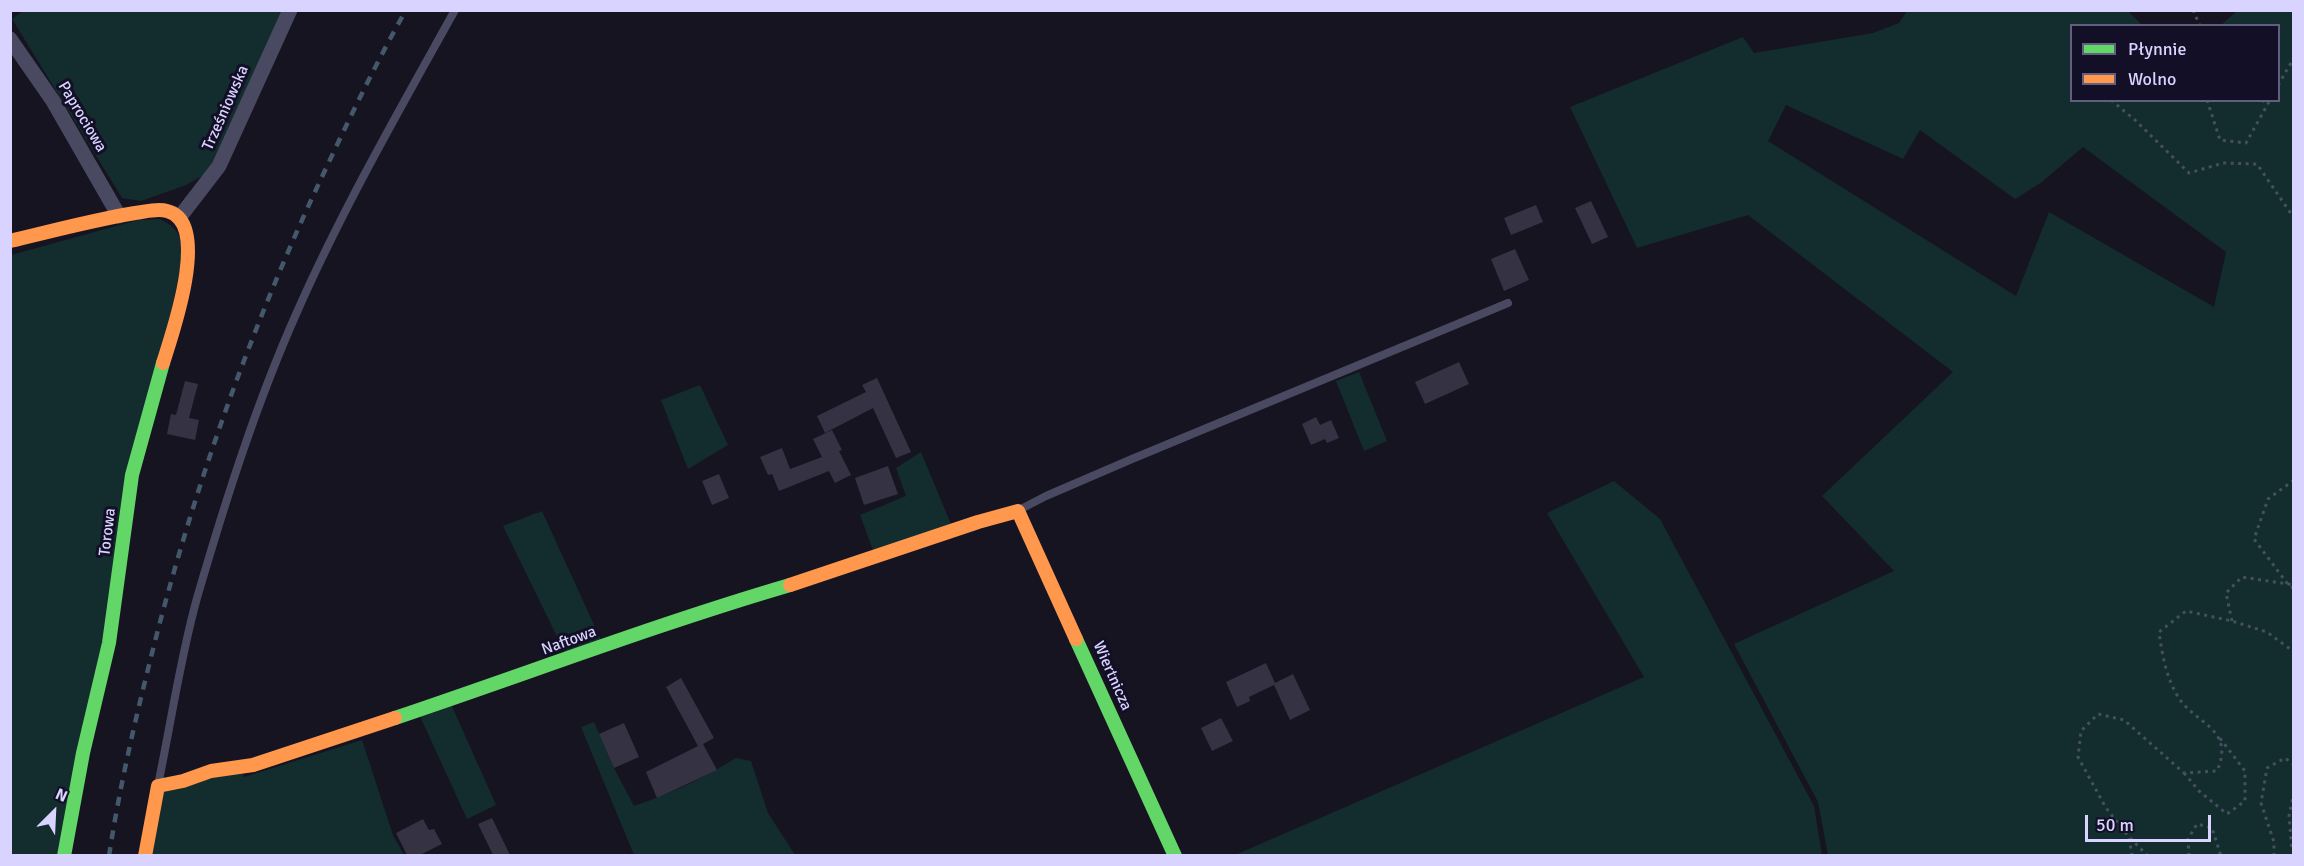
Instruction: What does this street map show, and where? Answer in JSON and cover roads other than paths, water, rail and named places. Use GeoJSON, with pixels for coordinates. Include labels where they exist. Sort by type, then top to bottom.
{"type":"FeatureCollection","features":[{"type":"Feature","properties":{"kind":"street","name":"Trześniowska"},"geometry":{"type":"LineString","coordinates":[[179,218],[219,166],[290,10]]}},
{"type":"Feature","properties":{"kind":"street","name":"Paprociowa"},"geometry":{"type":"LineString","coordinates":[[10,39],[53,100],[120,216]]}},
{"type":"Feature","properties":{"kind":"street"},"geometry":{"type":"LineString","coordinates":[[10,242],[120,216],[157,210],[169,212],[179,218]]}},
{"type":"Feature","properties":{"kind":"street","name":"Torowa"},"geometry":{"type":"LineString","coordinates":[[64,855],[83,753],[109,644],[132,475],[144,425],[174,329],[188,263],[189,243],[186,227],[179,218]]}},
{"type":"Feature","properties":{"kind":"street","name":"Naftowa"},"geometry":{"type":"LineString","coordinates":[[158,786],[183,781],[212,771],[253,765],[569,659],[705,610],[807,580],[978,522],[1018,511]]}},
{"type":"Feature","properties":{"kind":"street","name":"Wiertnicza"},"geometry":{"type":"LineString","coordinates":[[1018,511],[1175,855]]}},
{"type":"Feature","properties":{"kind":"street"},"geometry":{"type":"LineString","coordinates":[[145,855],[158,786]]}},
{"type":"Feature","properties":{"kind":"lane"},"geometry":{"type":"LineString","coordinates":[[158,786],[197,600],[267,386],[296,313],[326,249],[455,10]]}},
{"type":"Feature","properties":{"kind":"lane"},"geometry":{"type":"LineString","coordinates":[[1018,511],[1046,496],[1132,459],[1508,303]]}},
{"type":"Feature","properties":{"kind":"railway"},"geometry":{"type":"LineString","coordinates":[[109,856],[127,758],[150,661],[183,542],[221,425],[288,252],[346,126],[406,10]]}}]}
